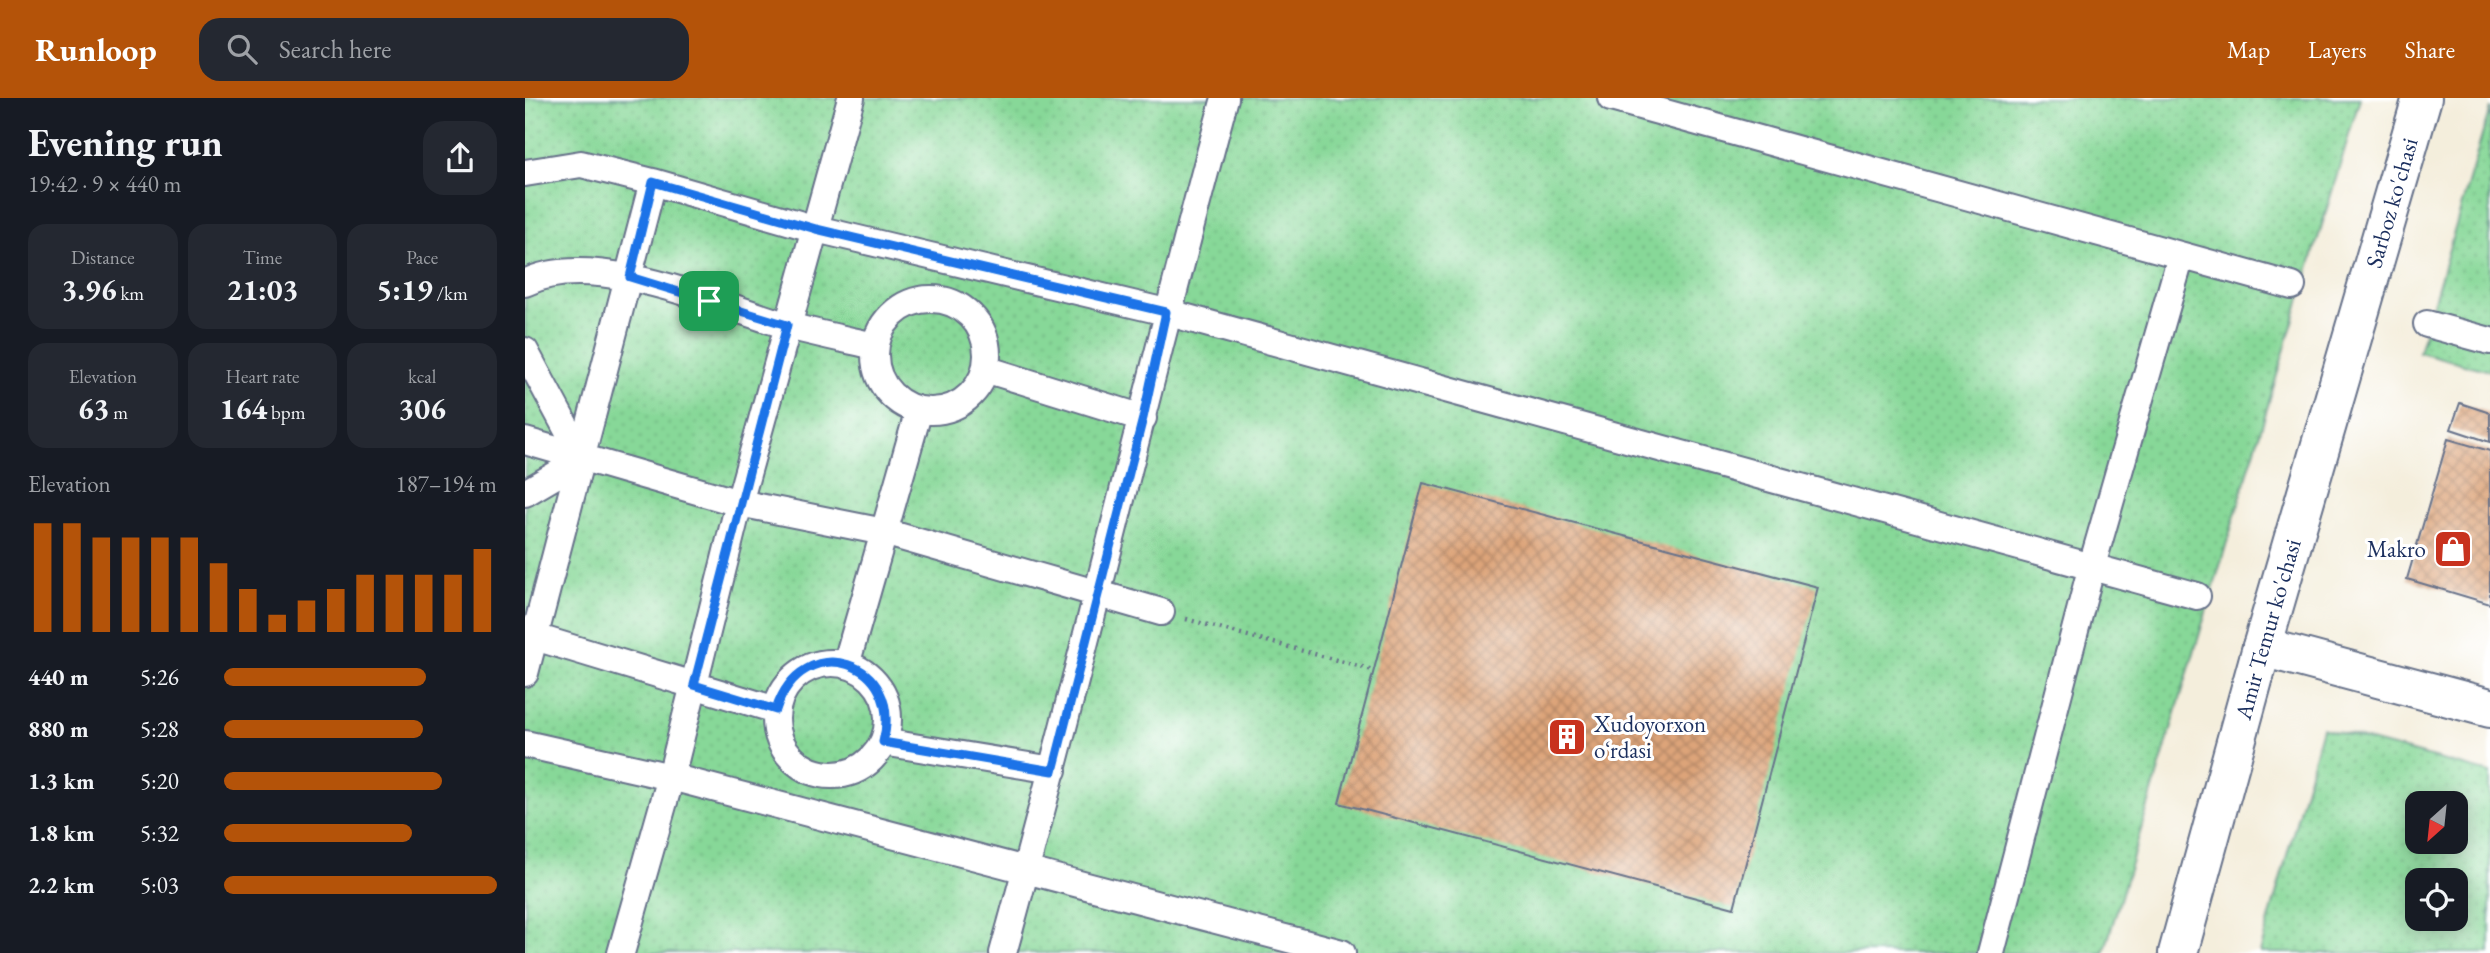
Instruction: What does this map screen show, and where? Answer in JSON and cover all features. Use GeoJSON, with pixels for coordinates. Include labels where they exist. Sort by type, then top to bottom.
{"type":"FeatureCollection","features":[{"type":"Feature","properties":{"kind":"main road","name":"Sarboz ko'chasi"},"geometry":{"type":"LineString","coordinates":[[2361,305],[2422,98]]}},
{"type":"Feature","properties":{"kind":"main road","name":"Amir Temur ko'chasi"},"geometry":{"type":"LineString","coordinates":[[2178,953],[2262,647],[2361,305]]}},
{"type":"Feature","properties":{"kind":"main road"},"geometry":{"type":"LineString","coordinates":[[2262,647],[2490,708]]}},
{"type":"Feature","properties":{"kind":"street"},"geometry":{"type":"LineString","coordinates":[[621,953],[671,777],[739,503],[851,98]]}},
{"type":"Feature","properties":{"kind":"street"},"geometry":{"type":"LineString","coordinates":[[1003,953],[1099,595],[1166,312],[1225,98]]}},
{"type":"Feature","properties":{"kind":"street"},"geometry":{"type":"LineString","coordinates":[[1611,98],[2292,286]]}},
{"type":"Feature","properties":{"kind":"street"},"geometry":{"type":"LineString","coordinates":[[525,173],[581,164],[653,182],[816,229],[1166,312],[2091,569],[2197,596]]}},
{"type":"Feature","properties":{"kind":"street"},"geometry":{"type":"LineString","coordinates":[[525,673],[530,634],[583,459],[653,182]]}},
{"type":"Feature","properties":{"kind":"street"},"geometry":{"type":"LineString","coordinates":[[1991,953],[2091,569],[2181,256]]}},
{"type":"Feature","properties":{"kind":"street"},"geometry":{"type":"LineString","coordinates":[[525,283],[543,274],[578,271],[630,277],[787,325],[876,346]]}},
{"type":"Feature","properties":{"kind":"street"},"geometry":{"type":"LineString","coordinates":[[926,298],[946,300],[964,308],[977,322],[986,339],[988,359],[985,369],[972,394],[957,405],[938,411],[919,410],[902,403],[888,392],[879,377],[876,346],[883,325],[894,312],[909,303],[926,298]]}},
{"type":"Feature","properties":{"kind":"street"},"geometry":{"type":"LineString","coordinates":[[2427,324],[2490,341]]}},
{"type":"Feature","properties":{"kind":"street"},"geometry":{"type":"LineString","coordinates":[[525,351],[583,459]]}},
{"type":"Feature","properties":{"kind":"street"},"geometry":{"type":"LineString","coordinates":[[985,369],[1143,418]]}},
{"type":"Feature","properties":{"kind":"street"},"geometry":{"type":"LineString","coordinates":[[846,665],[919,410]]}},
{"type":"Feature","properties":{"kind":"street"},"geometry":{"type":"LineString","coordinates":[[525,441],[739,503],[884,532],[1161,612]]}},
{"type":"Feature","properties":{"kind":"street"},"geometry":{"type":"LineString","coordinates":[[525,493],[583,459]]}},
{"type":"Feature","properties":{"kind":"street"},"geometry":{"type":"LineString","coordinates":[[530,634],[776,710]]}},
{"type":"Feature","properties":{"kind":"street"},"geometry":{"type":"LineString","coordinates":[[827,663],[846,665],[864,672],[878,686],[886,704],[888,723],[883,742],[873,758],[857,770],[838,775],[819,775],[803,768],[784,749],[775,724],[776,710],[783,690],[794,676],[809,667],[827,663]]}},
{"type":"Feature","properties":{"kind":"street"},"geometry":{"type":"LineString","coordinates":[[883,742],[1053,771]]}},
{"type":"Feature","properties":{"kind":"street"},"geometry":{"type":"LineString","coordinates":[[525,744],[671,777],[1342,953]]}},
{"type":"Feature","properties":{"kind":"path"},"geometry":{"type":"LineString","coordinates":[[1161,612],[1373,670]]}},
{"type":"Feature","properties":{"kind":"green space"},"geometry":{"type":"Polygon","coordinates":[[[525,98],[2360,98],[2104,953],[525,953],[525,98]]]}},
{"type":"Feature","properties":{"kind":"green space"},"geometry":{"type":"Polygon","coordinates":[[[2490,108],[2490,371],[2419,352],[2490,108]]]}},
{"type":"Feature","properties":{"kind":"green space"},"geometry":{"type":"Polygon","coordinates":[[[2322,728],[2490,773],[2490,953],[2260,953],[2322,728]]]}},
{"type":"Feature","properties":{"kind":"building"},"geometry":{"type":"Polygon","coordinates":[[[2460,403],[2490,413],[2490,442],[2451,429],[2460,403]]]}},
{"type":"Feature","properties":{"kind":"building","name":"Makro"},"geometry":{"type":"Polygon","coordinates":[[[2448,439],[2490,451],[2490,604],[2407,579],[2448,439]]]}},
{"type":"Feature","properties":{"kind":"building","name":"Xudoyorxon oʻrdasi"},"geometry":{"type":"Polygon","coordinates":[[[1423,483],[1818,587],[1734,908],[1339,803],[1423,483]]]}},
{"type":"Feature","properties":{"kind":"place","name":"Makro"},"geometry":{"type":"Point","coordinates":[2453,549]}},
{"type":"Feature","properties":{"kind":"place","name":"Xudoyorxon oʻrdasi"},"geometry":{"type":"Point","coordinates":[1567,737]}},
{"type":"Feature","properties":{"kind":"route"},"geometry":{"type":"LineString","coordinates":[[653,182],[816,229],[1166,312],[1143,418],[1053,771],[883,742],[888,723],[886,704],[878,686],[864,672],[846,665],[827,663],[809,667],[794,676],[783,690],[776,710],[694,685],[787,325],[709,301],[630,277],[653,182]]}}]}
